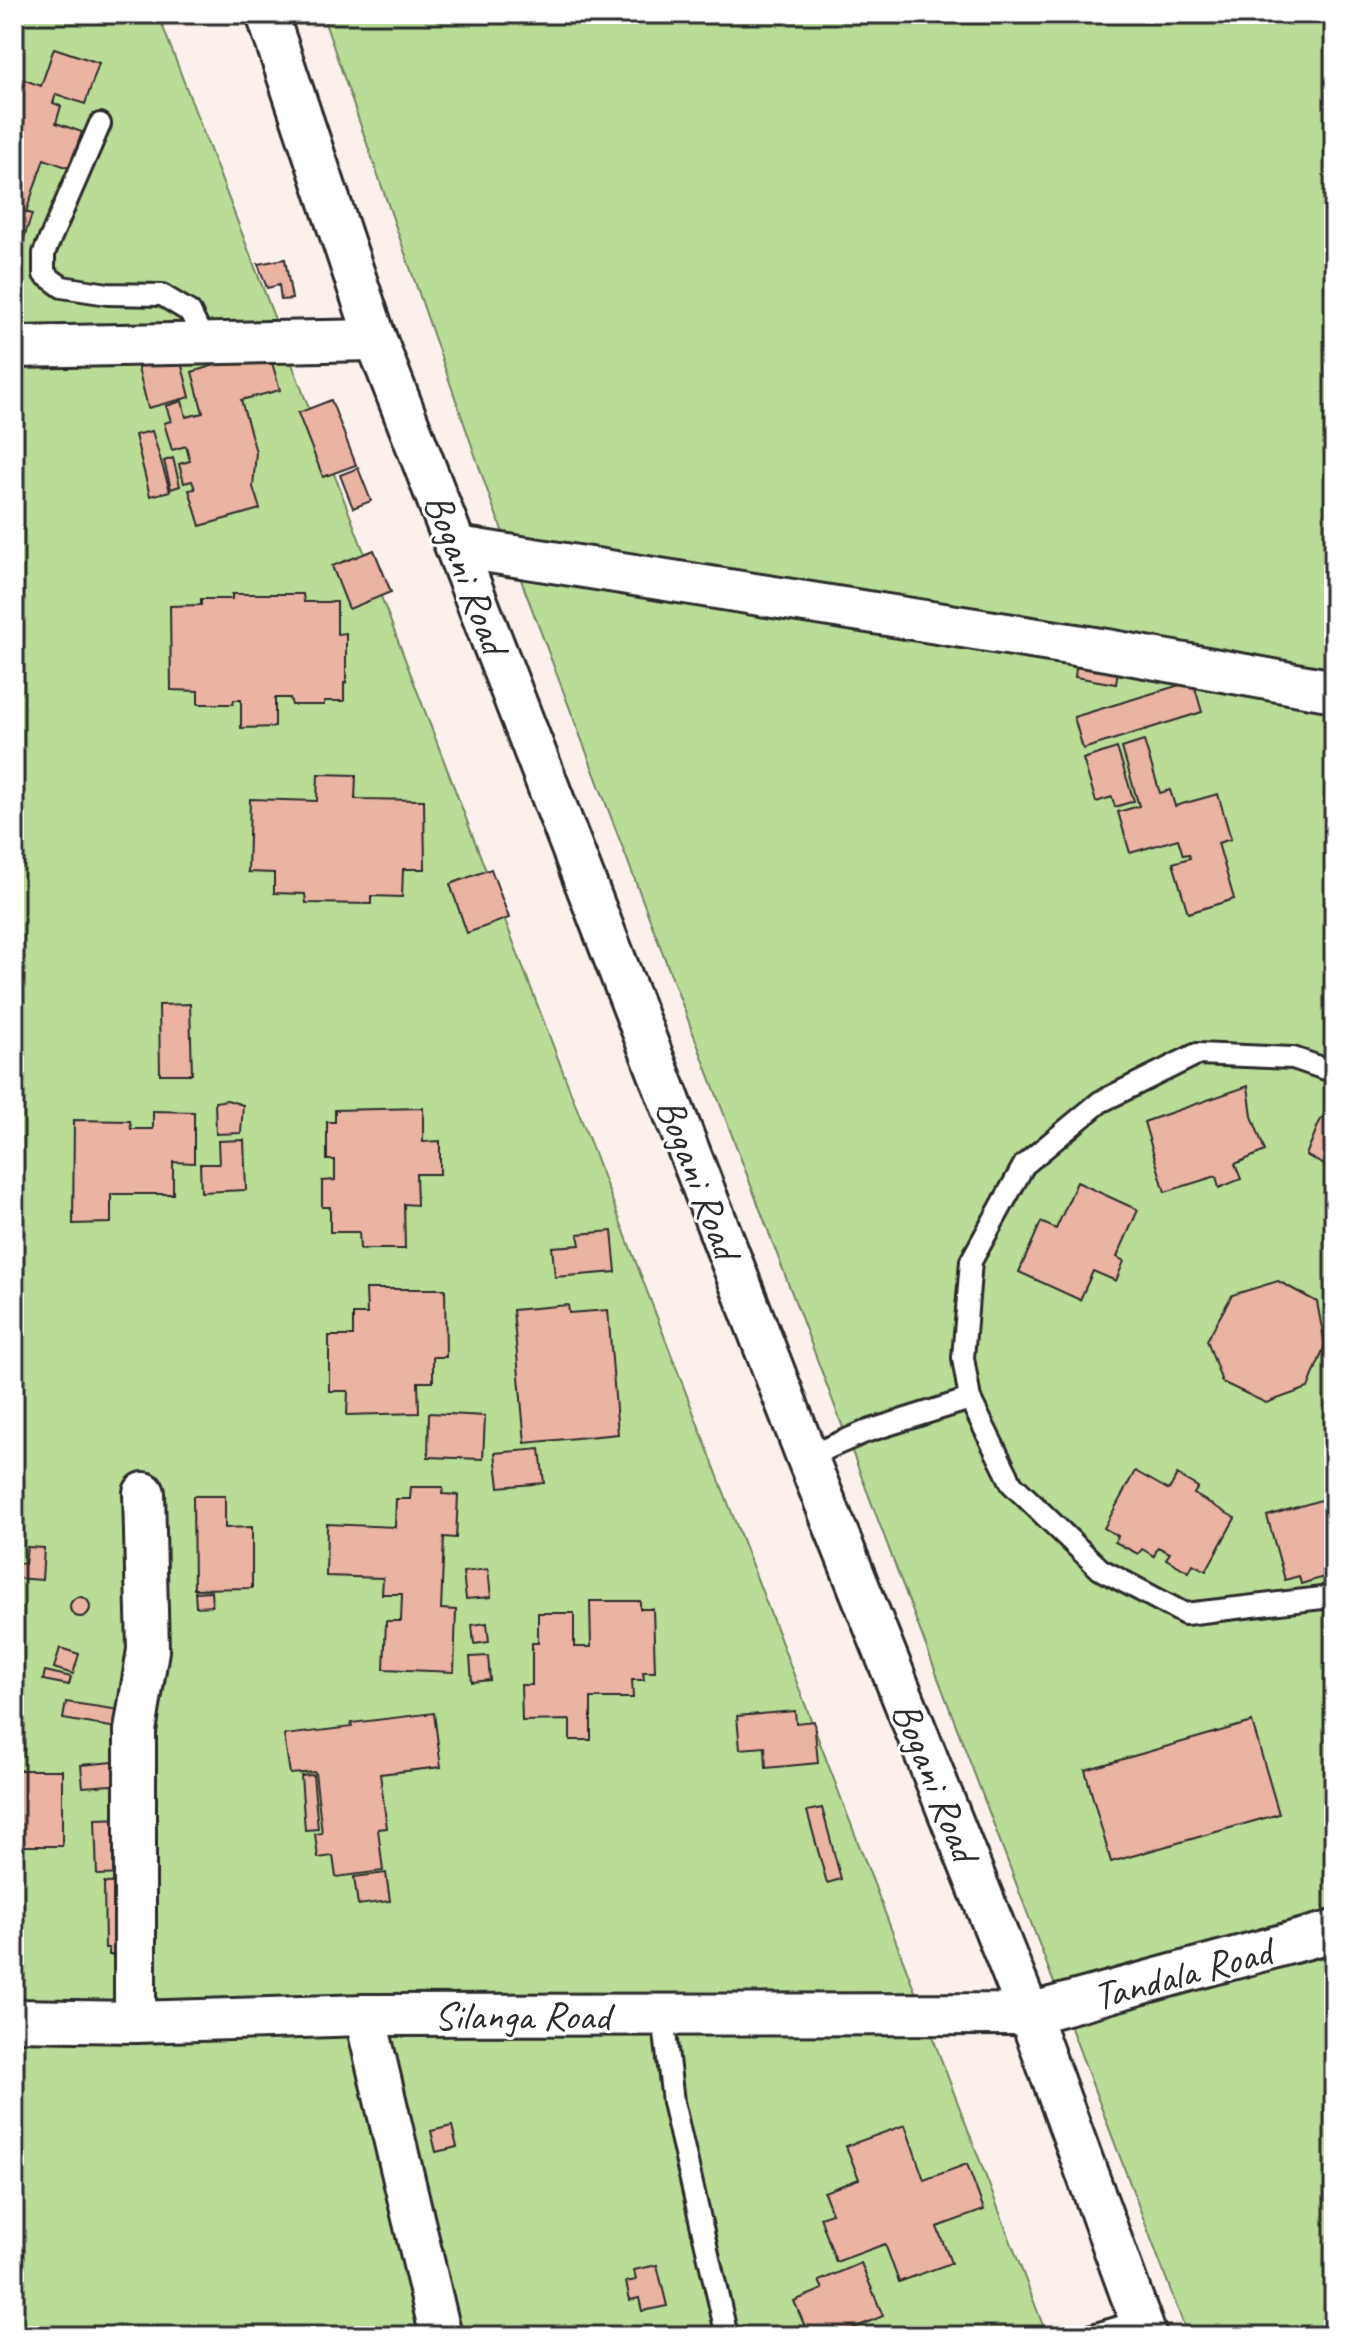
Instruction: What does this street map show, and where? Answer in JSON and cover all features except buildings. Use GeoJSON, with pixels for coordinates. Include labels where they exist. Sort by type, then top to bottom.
{"type":"FeatureCollection","features":[{"type":"Feature","properties":{"kind":"street","name":"Bogani Road"},"geometry":{"type":"LineString","coordinates":[[267,14],[376,340],[807,1457],[1029,2014],[1143,2328]]}},
{"type":"Feature","properties":{"kind":"street"},"geometry":{"type":"LineString","coordinates":[[14,347],[376,340]]}},
{"type":"Feature","properties":{"kind":"street"},"geometry":{"type":"LineString","coordinates":[[458,547],[1107,650],[1334,691]]}},
{"type":"Feature","properties":{"kind":"street"},"geometry":{"type":"LineString","coordinates":[[135,2022],[135,1731],[148,1650],[144,1493]]}},
{"type":"Feature","properties":{"kind":"street","name":"Tandala Road"},"geometry":{"type":"LineString","coordinates":[[1029,2014],[1334,1931]]}},
{"type":"Feature","properties":{"kind":"street","name":"Silanga Road"},"geometry":{"type":"LineString","coordinates":[[14,2020],[135,2022],[365,2015],[1029,2014]]}},
{"type":"Feature","properties":{"kind":"street"},"geometry":{"type":"LineString","coordinates":[[365,2015],[441,2336]]}},
{"type":"Feature","properties":{"kind":"lane"},"geometry":{"type":"LineString","coordinates":[[100,124],[44,253],[44,274],[62,287],[108,294],[162,295],[190,312],[205,343]]}},
{"type":"Feature","properties":{"kind":"lane"},"geometry":{"type":"LineString","coordinates":[[1334,1072],[1293,1058],[1197,1054],[1100,1102],[1024,1165],[971,1261],[963,1358],[970,1399],[1012,1484],[1100,1569],[1185,1614],[1322,1598],[1334,1593]]}},
{"type":"Feature","properties":{"kind":"lane"},"geometry":{"type":"LineString","coordinates":[[807,1457],[865,1432],[970,1399]]}},
{"type":"Feature","properties":{"kind":"lane"},"geometry":{"type":"LineString","coordinates":[[663,2015],[673,2102],[727,2336]]}},
{"type":"Feature","properties":{"kind":"lane"},"geometry":{"type":"LineString","coordinates":[[1089,2336],[1143,2328]]}},
{"type":"Feature","properties":{"kind":"green space"},"geometry":{"type":"Polygon","coordinates":[[[14,14],[158,14],[1047,2336],[14,2336],[14,14]]]}},
{"type":"Feature","properties":{"kind":"green space"},"geometry":{"type":"Polygon","coordinates":[[[322,14],[1334,14],[1334,2336],[1188,2336],[491,501],[322,14]]]}}]}
